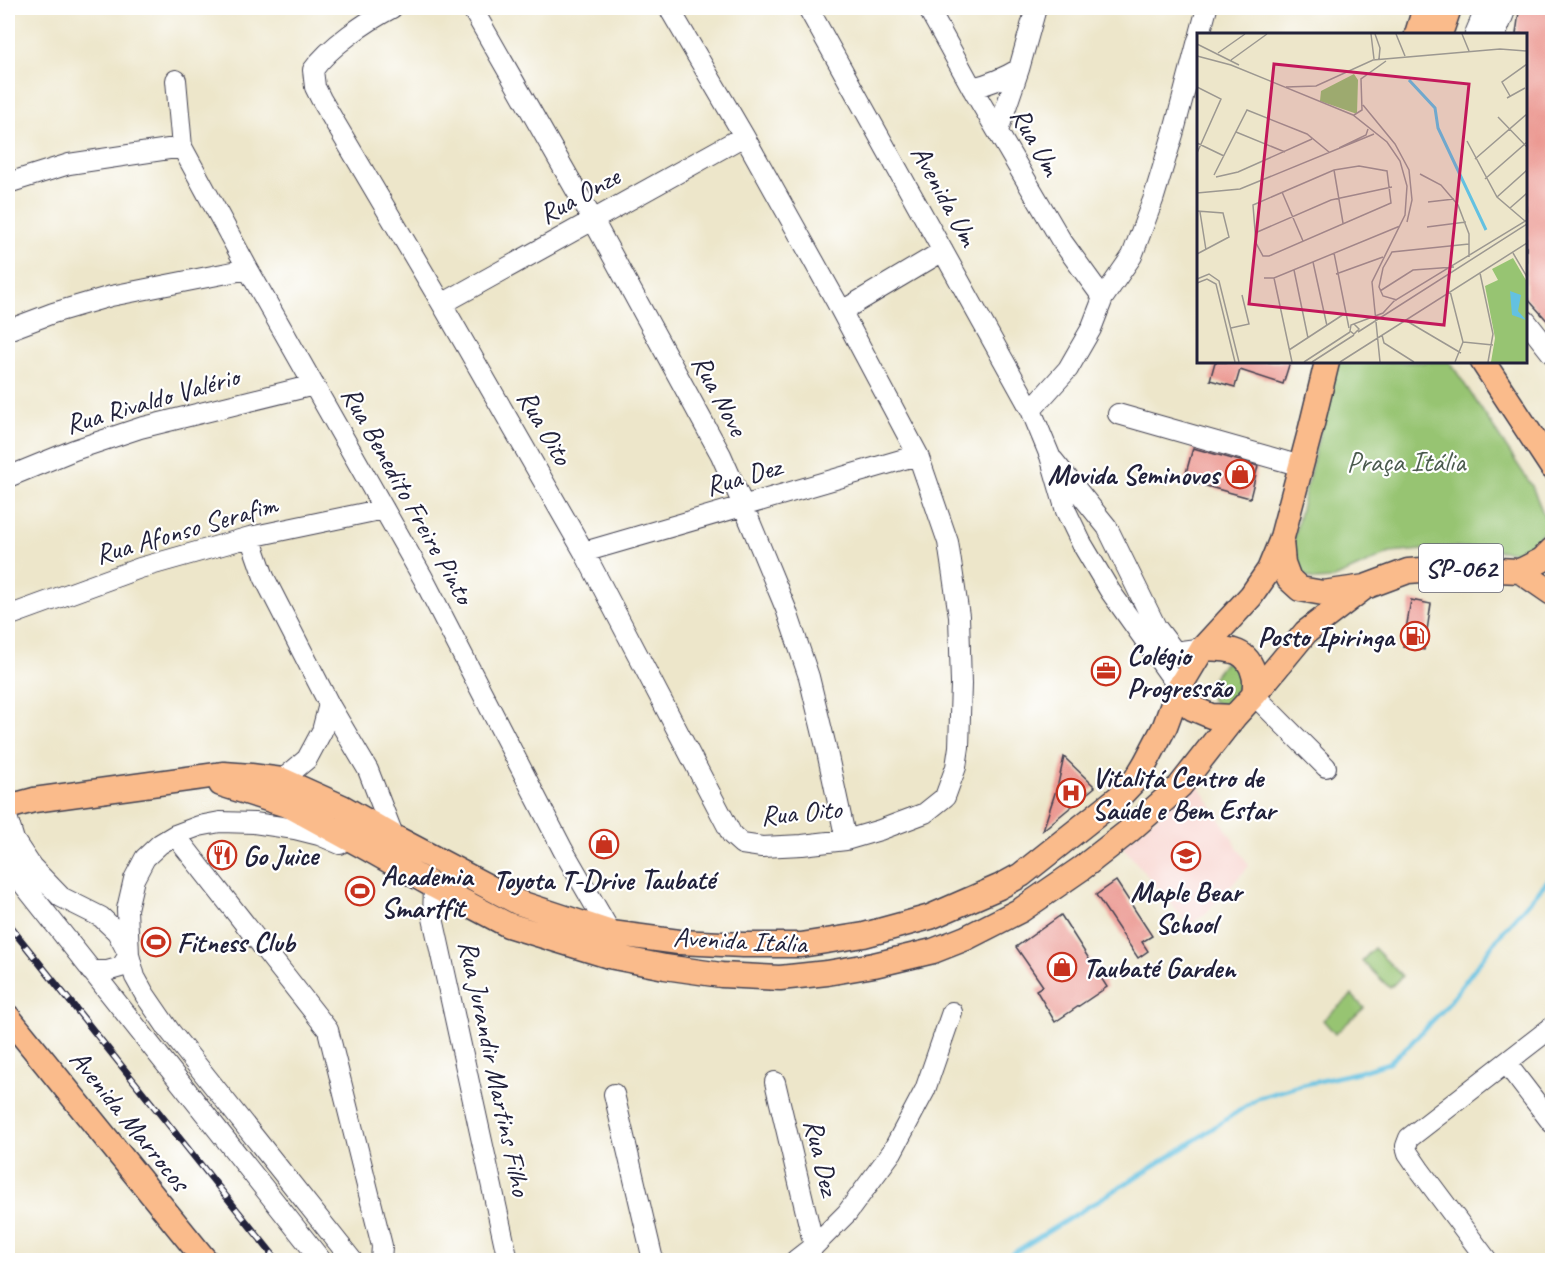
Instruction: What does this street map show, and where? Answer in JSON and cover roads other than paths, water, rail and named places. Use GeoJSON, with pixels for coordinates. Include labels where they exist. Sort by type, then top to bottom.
{"type":"FeatureCollection","features":[{"type":"Feature","properties":{"kind":"main road"},"geometry":{"type":"LineString","coordinates":[[1422,22],[1449,8]]}},
{"type":"Feature","properties":{"kind":"main road","name":"SP-062"},"geometry":{"type":"LineString","coordinates":[[1327,363],[1281,542],[1283,563],[1289,579],[1300,589],[1323,593],[1365,587],[1408,571],[1450,568],[1520,571],[1542,560],[1552,550]]}},
{"type":"Feature","properties":{"kind":"main road"},"geometry":{"type":"LineString","coordinates":[[1484,363],[1552,467]]}},
{"type":"Feature","properties":{"kind":"main road"},"geometry":{"type":"LineString","coordinates":[[1234,717],[1211,716],[1192,708],[1179,688],[1203,648],[1251,596],[1269,570],[1281,542]]}},
{"type":"Feature","properties":{"kind":"main road","name":"SP-062"},"geometry":{"type":"LineString","coordinates":[[1520,571],[1552,593]]}},
{"type":"Feature","properties":{"kind":"main road","name":"Avenida Itália"},"geometry":{"type":"LineString","coordinates":[[202,778],[290,806],[508,925],[609,956],[665,967],[721,975],[780,978],[827,973],[933,951],[966,938],[1021,910],[1082,868],[1180,786],[1234,717],[1306,632],[1365,587]]}},
{"type":"Feature","properties":{"kind":"main road"},"geometry":{"type":"LineString","coordinates":[[1203,648],[1238,651],[1247,658],[1255,675],[1254,694]]}},
{"type":"Feature","properties":{"kind":"main road","name":"Avenida Itália"},"geometry":{"type":"LineString","coordinates":[[8,807],[34,800],[224,774],[282,780],[342,807],[517,903],[611,933],[679,942],[801,945],[864,935],[930,917],[979,897],[1021,874],[1118,798],[1136,779],[1165,726],[1179,688]]}},
{"type":"Feature","properties":{"kind":"main road","name":"Avenida Marrocos"},"geometry":{"type":"LineString","coordinates":[[8,1017],[205,1260]]}},
{"type":"Feature","properties":{"kind":"street","name":"Rua Oito"},"geometry":{"type":"LineString","coordinates":[[392,8],[371,19],[321,59],[313,70],[315,87],[321,99],[584,552],[732,835],[742,844],[762,847],[846,840],[925,813],[945,797],[956,767],[961,684],[959,616],[948,542],[918,455],[839,306],[669,8]]}},
{"type":"Feature","properties":{"kind":"street","name":"Rua Nove"},"geometry":{"type":"LineString","coordinates":[[471,8],[593,220],[721,454],[786,609],[809,677],[846,840]]}},
{"type":"Feature","properties":{"kind":"street","name":"Avenida Um"},"geometry":{"type":"LineString","coordinates":[[808,8],[1020,389],[1050,456]]}},
{"type":"Feature","properties":{"kind":"street","name":"Rua Um"},"geometry":{"type":"LineString","coordinates":[[928,8],[1061,240],[1103,298]]}},
{"type":"Feature","properties":{"kind":"street"},"geometry":{"type":"LineString","coordinates":[[998,131],[1036,8]]}},
{"type":"Feature","properties":{"kind":"street"},"geometry":{"type":"LineString","coordinates":[[1200,33],[1207,8]]}},
{"type":"Feature","properties":{"kind":"street"},"geometry":{"type":"LineString","coordinates":[[1475,33],[1486,8]]}},
{"type":"Feature","properties":{"kind":"street"},"geometry":{"type":"LineString","coordinates":[[1496,33],[1506,8]]}},
{"type":"Feature","properties":{"kind":"street"},"geometry":{"type":"LineString","coordinates":[[1031,410],[1068,369],[1092,329],[1103,298],[1132,256],[1153,200],[1174,132],[1197,44]]}},
{"type":"Feature","properties":{"kind":"street"},"geometry":{"type":"LineString","coordinates":[[972,87],[993,83],[1019,69]]}},
{"type":"Feature","properties":{"kind":"street","name":"Rua Benedito Freire Pinto"},"geometry":{"type":"LineString","coordinates":[[176,80],[182,147],[248,269],[423,578],[563,849],[611,933]]}},
{"type":"Feature","properties":{"kind":"street","name":"Rua Onze"},"geometry":{"type":"LineString","coordinates":[[442,304],[744,136]]}},
{"type":"Feature","properties":{"kind":"street"},"geometry":{"type":"LineString","coordinates":[[8,183],[69,164],[182,147]]}},
{"type":"Feature","properties":{"kind":"street"},"geometry":{"type":"LineString","coordinates":[[839,306],[940,246]]}},
{"type":"Feature","properties":{"kind":"street"},"geometry":{"type":"LineString","coordinates":[[8,330],[53,312],[111,296],[248,269]]}},
{"type":"Feature","properties":{"kind":"street"},"geometry":{"type":"LineString","coordinates":[[1527,322],[1552,354]]}},
{"type":"Feature","properties":{"kind":"street"},"geometry":{"type":"LineString","coordinates":[[1020,389],[1068,369]]}},
{"type":"Feature","properties":{"kind":"street","name":"Rua Rivaldo Valério"},"geometry":{"type":"LineString","coordinates":[[8,477],[74,450],[140,428],[314,385]]}},
{"type":"Feature","properties":{"kind":"street"},"geometry":{"type":"LineString","coordinates":[[1118,414],[1301,466]]}},
{"type":"Feature","properties":{"kind":"street","name":"Rua Dez"},"geometry":{"type":"LineString","coordinates":[[584,552],[918,455]]}},
{"type":"Feature","properties":{"kind":"street"},"geometry":{"type":"LineString","coordinates":[[1050,456],[1107,527],[1156,627],[1165,640],[1176,652],[1203,648]]}},
{"type":"Feature","properties":{"kind":"street"},"geometry":{"type":"LineString","coordinates":[[1050,456],[1066,511],[1082,544],[1110,591],[1179,688]]}},
{"type":"Feature","properties":{"kind":"street","name":"Rua Afonso Serafim"},"geometry":{"type":"LineString","coordinates":[[8,616],[140,568],[250,537],[384,509]]}},
{"type":"Feature","properties":{"kind":"street"},"geometry":{"type":"LineString","coordinates":[[250,537],[264,577],[329,704],[368,770],[394,837]]}},
{"type":"Feature","properties":{"kind":"street"},"geometry":{"type":"LineString","coordinates":[[1254,694],[1326,766]]}},
{"type":"Feature","properties":{"kind":"street"},"geometry":{"type":"LineString","coordinates":[[282,780],[307,759],[322,731],[329,704]]}},
{"type":"Feature","properties":{"kind":"street"},"geometry":{"type":"LineString","coordinates":[[8,820],[14,840],[32,867],[60,897],[101,917],[117,932],[129,955],[135,977],[169,1030],[352,1260]]}},
{"type":"Feature","properties":{"kind":"street"},"geometry":{"type":"LineString","coordinates":[[91,971],[107,971],[121,967],[129,955],[127,909],[134,879],[146,858],[160,844],[175,835],[199,826],[220,822],[254,823],[319,835],[434,886]]}},
{"type":"Feature","properties":{"kind":"street"},"geometry":{"type":"LineString","coordinates":[[175,835],[328,1030],[382,1246],[381,1260]]}},
{"type":"Feature","properties":{"kind":"street"},"geometry":{"type":"LineString","coordinates":[[8,865],[321,1260]]}},
{"type":"Feature","properties":{"kind":"street","name":"Rua Jurandir Martins Filho"},"geometry":{"type":"LineString","coordinates":[[434,886],[433,918],[508,1260]]}},
{"type":"Feature","properties":{"kind":"street"},"geometry":{"type":"LineString","coordinates":[[796,1260],[814,1246],[847,1213],[892,1152],[925,1090],[952,1012]]}},
{"type":"Feature","properties":{"kind":"street"},"geometry":{"type":"LineString","coordinates":[[1487,1260],[1408,1154],[1406,1146],[1409,1138],[1552,1028]]}},
{"type":"Feature","properties":{"kind":"street"},"geometry":{"type":"LineString","coordinates":[[1506,1063],[1550,1117]]}},
{"type":"Feature","properties":{"kind":"street","name":"Rua Dez"},"geometry":{"type":"LineString","coordinates":[[775,1082],[814,1246]]}},
{"type":"Feature","properties":{"kind":"street"},"geometry":{"type":"LineString","coordinates":[[614,1094],[653,1260]]}},
{"type":"Feature","properties":{"kind":"waterway"},"geometry":{"type":"LineString","coordinates":[[1002,1260],[1183,1148],[1258,1098],[1388,1063],[1445,1008],[1499,936],[1549,879]]}},
{"type":"Feature","properties":{"kind":"railway"},"geometry":{"type":"LineString","coordinates":[[8,924],[277,1260]]}},
{"type":"Feature","properties":{"kind":"place","name":"Movida Seminovos"},"geometry":{"type":"Point","coordinates":[1240,474]}},
{"type":"Feature","properties":{"kind":"place","name":"Posto Ipiringa"},"geometry":{"type":"Point","coordinates":[1415,636]}},
{"type":"Feature","properties":{"kind":"place","name":"Colégio Progressão"},"geometry":{"type":"Point","coordinates":[1106,671]}},
{"type":"Feature","properties":{"kind":"place","name":"Vitalitá Centro de Saúde e Bem Estar"},"geometry":{"type":"Point","coordinates":[1071,793]}},
{"type":"Feature","properties":{"kind":"place","name":"Toyota T-Drive Taubaté"},"geometry":{"type":"Point","coordinates":[604,844]}},
{"type":"Feature","properties":{"kind":"place","name":"Go Juice"},"geometry":{"type":"Point","coordinates":[222,855]}},
{"type":"Feature","properties":{"kind":"place","name":"Maple Bear School"},"geometry":{"type":"Point","coordinates":[1186,856]}},
{"type":"Feature","properties":{"kind":"place","name":"Academia Smartfit"},"geometry":{"type":"Point","coordinates":[360,891]}},
{"type":"Feature","properties":{"kind":"place","name":"Fitness Club"},"geometry":{"type":"Point","coordinates":[156,942]}},
{"type":"Feature","properties":{"kind":"place","name":"Taubaté Garden"},"geometry":{"type":"Point","coordinates":[1062,967]}},
{"type":"Feature","properties":{"kind":"park label","name":"Praça Itália"},"geometry":{"type":"Point","coordinates":[1406,461]}}]}
